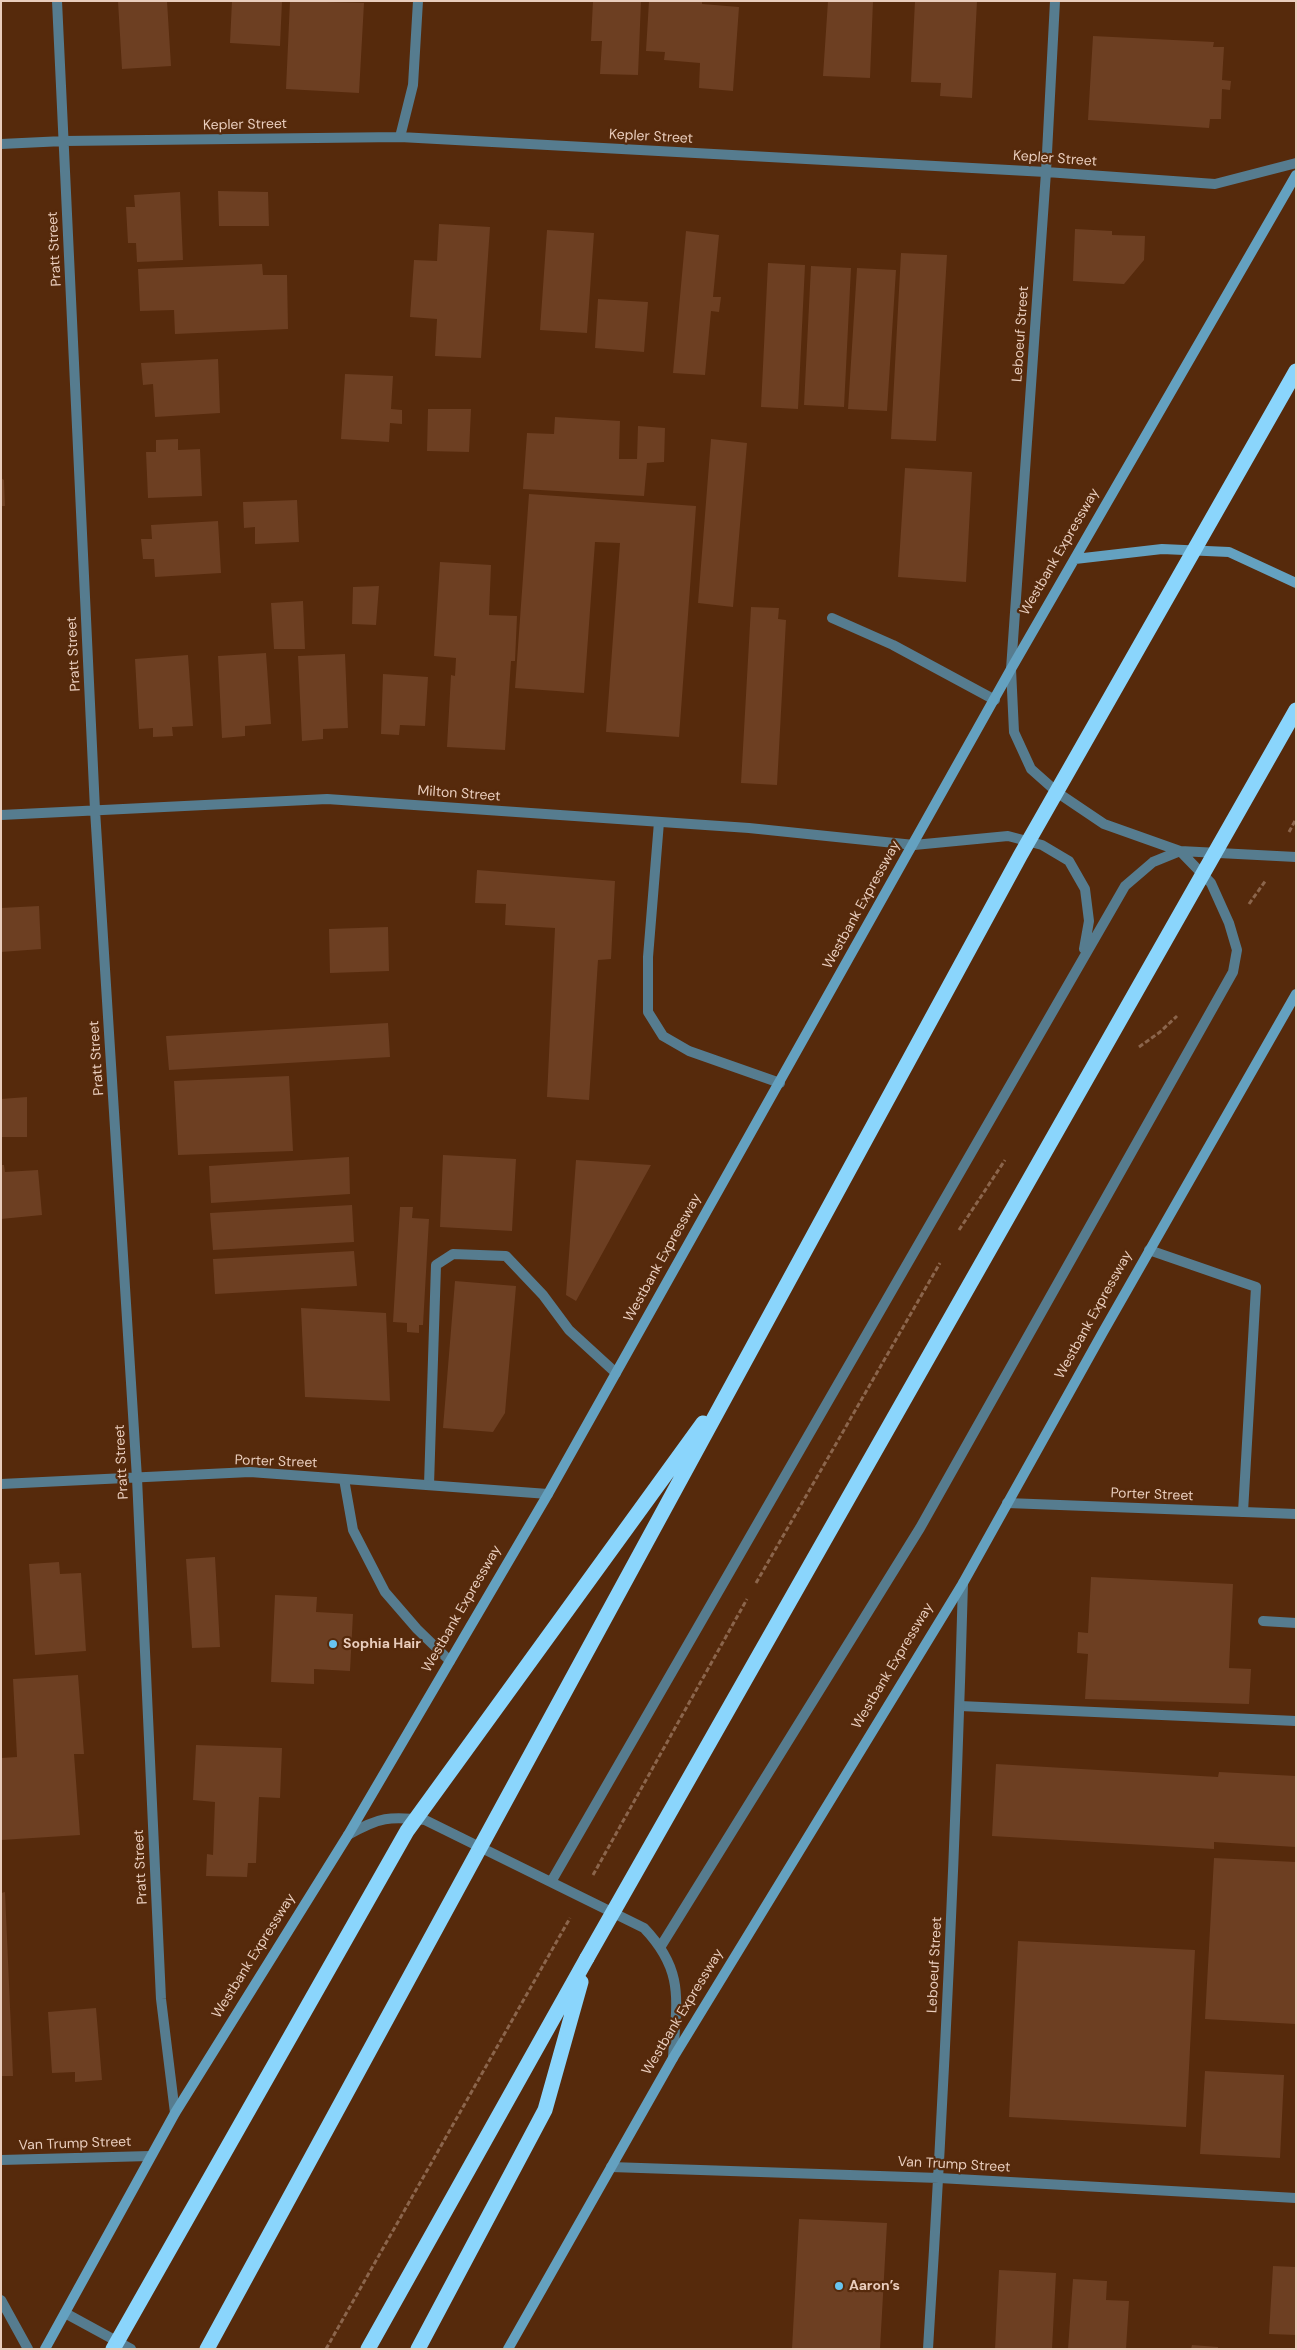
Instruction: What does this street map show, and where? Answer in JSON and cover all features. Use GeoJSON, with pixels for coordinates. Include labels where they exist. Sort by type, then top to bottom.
{"type":"FeatureCollection","features":[{"type":"Feature","properties":{"kind":"highway"},"geometry":{"type":"LineString","coordinates":[[207,2349],[1020,856],[1296,371]]}},
{"type":"Feature","properties":{"kind":"highway"},"geometry":{"type":"LineString","coordinates":[[368,2349],[1296,710]]}},
{"type":"Feature","properties":{"kind":"highway"},"geometry":{"type":"LineString","coordinates":[[113,2349],[407,1832],[740,1371]]}},
{"type":"Feature","properties":{"kind":"highway"},"geometry":{"type":"LineString","coordinates":[[418,2349],[545,2110],[588,1958]]}},
{"type":"Feature","properties":{"kind":"main road","name":"Westbank Expressway"},"geometry":{"type":"LineString","coordinates":[[45,2349],[175,2113],[348,1835],[548,1494],[994,700],[1296,175]]}},
{"type":"Feature","properties":{"kind":"main road"},"geometry":{"type":"LineString","coordinates":[[1075,559],[1162,549],[1229,552],[1296,583]]}},
{"type":"Feature","properties":{"kind":"main road","name":"Westbank Expressway"},"geometry":{"type":"LineString","coordinates":[[508,2349],[673,2058],[964,1583],[1149,1250],[1296,994]]}},
{"type":"Feature","properties":{"kind":"street","name":"Pratt Street"},"geometry":{"type":"LineString","coordinates":[[57,1],[95,810],[138,1478],[161,1999],[175,2113]]}},
{"type":"Feature","properties":{"kind":"street"},"geometry":{"type":"LineString","coordinates":[[400,137],[413,85],[418,1]]}},
{"type":"Feature","properties":{"kind":"street","name":"Leboeuf Street"},"geometry":{"type":"LineString","coordinates":[[1055,1],[1046,172],[1012,669],[1014,732],[1031,769],[1058,792],[1104,824],[1180,851]]}},
{"type":"Feature","properties":{"kind":"street","name":"Kepler Street"},"geometry":{"type":"LineString","coordinates":[[1,144],[64,141],[400,137],[1046,172],[1215,184],[1296,163]]}},
{"type":"Feature","properties":{"kind":"street"},"geometry":{"type":"LineString","coordinates":[[832,618],[893,645],[994,700]]}},
{"type":"Feature","properties":{"kind":"street","name":"Milton Street"},"geometry":{"type":"LineString","coordinates":[[1,815],[327,799],[749,828],[914,845],[1008,836],[1042,845],[1069,861],[1085,889],[1089,921],[1082,958]]}},
{"type":"Feature","properties":{"kind":"street"},"geometry":{"type":"LineString","coordinates":[[659,822],[648,956],[648,1012],[662,1036],[689,1050],[780,1083]]}},
{"type":"Feature","properties":{"kind":"street"},"geometry":{"type":"LineString","coordinates":[[661,1946],[920,1528],[1233,972],[1237,950],[1229,924],[1211,883],[1180,851]]}},
{"type":"Feature","properties":{"kind":"street"},"geometry":{"type":"LineString","coordinates":[[551,1882],[1125,886],[1153,862],[1180,851],[1296,857]]}},
{"type":"Feature","properties":{"kind":"street"},"geometry":{"type":"LineString","coordinates":[[1149,1250],[1256,1287],[1243,1512]]}},
{"type":"Feature","properties":{"kind":"street"},"geometry":{"type":"LineString","coordinates":[[429,1485],[436,1265],[452,1254],[506,1256],[543,1295],[569,1330],[616,1373]]}},
{"type":"Feature","properties":{"kind":"street","name":"Porter Street"},"geometry":{"type":"LineString","coordinates":[[1,1484],[250,1472],[548,1494]]}},
{"type":"Feature","properties":{"kind":"street"},"geometry":{"type":"LineString","coordinates":[[344,1479],[353,1530],[385,1592],[417,1629],[450,1661]]}},
{"type":"Feature","properties":{"kind":"street","name":"Porter Street"},"geometry":{"type":"LineString","coordinates":[[1008,1503],[1296,1514]]}},
{"type":"Feature","properties":{"kind":"street","name":"Leboeuf Street"},"geometry":{"type":"LineString","coordinates":[[928,2349],[939,2178],[964,1583]]}},
{"type":"Feature","properties":{"kind":"street"},"geometry":{"type":"LineString","coordinates":[[1263,1621],[1296,1622]]}},
{"type":"Feature","properties":{"kind":"street"},"geometry":{"type":"LineString","coordinates":[[960,1706],[1296,1721]]}},
{"type":"Feature","properties":{"kind":"street"},"geometry":{"type":"LineString","coordinates":[[348,1835],[370,1822],[394,1816],[425,1820],[644,1928],[661,1946],[672,1967],[677,1994],[673,2058]]}},
{"type":"Feature","properties":{"kind":"street","name":"Van Trump Street"},"geometry":{"type":"LineString","coordinates":[[1,2160],[150,2156]]}},
{"type":"Feature","properties":{"kind":"street","name":"Van Trump Street"},"geometry":{"type":"LineString","coordinates":[[611,2166],[939,2178],[1296,2198]]}},
{"type":"Feature","properties":{"kind":"street"},"geometry":{"type":"LineString","coordinates":[[1,2300],[28,2349]]}},
{"type":"Feature","properties":{"kind":"street"},"geometry":{"type":"LineString","coordinates":[[65,2313],[131,2349]]}},
{"type":"Feature","properties":{"kind":"building"},"geometry":{"type":"Polygon","coordinates":[[[118,1],[167,1],[171,66],[122,69],[118,1]]]}},
{"type":"Feature","properties":{"kind":"building"},"geometry":{"type":"Polygon","coordinates":[[[232,1],[282,1],[280,46],[230,43],[232,1]]]}},
{"type":"Feature","properties":{"kind":"building"},"geometry":{"type":"Polygon","coordinates":[[[290,1],[364,3],[359,93],[286,89],[290,1]]]}},
{"type":"Feature","properties":{"kind":"building"},"geometry":{"type":"Polygon","coordinates":[[[593,1],[641,1],[638,75],[600,74],[602,41],[591,41],[593,1]]]}},
{"type":"Feature","properties":{"kind":"building"},"geometry":{"type":"Polygon","coordinates":[[[649,1],[702,1],[702,4],[739,7],[733,91],[699,88],[700,63],[664,60],[665,52],[646,51],[649,1]]]}},
{"type":"Feature","properties":{"kind":"building"},"geometry":{"type":"Polygon","coordinates":[[[828,1],[873,1],[870,78],[823,76],[828,1]]]}},
{"type":"Feature","properties":{"kind":"building"},"geometry":{"type":"Polygon","coordinates":[[[915,1],[977,1],[972,98],[940,96],[941,83],[911,82],[915,1]]]}},
{"type":"Feature","properties":{"kind":"building"},"geometry":{"type":"Polygon","coordinates":[[[1093,36],[1214,42],[1213,47],[1224,47],[1222,80],[1231,81],[1230,90],[1222,89],[1221,119],[1210,119],[1209,128],[1088,120],[1093,36]]]}},
{"type":"Feature","properties":{"kind":"building"},"geometry":{"type":"Polygon","coordinates":[[[218,191],[268,192],[269,226],[219,226],[218,191]]]}},
{"type":"Feature","properties":{"kind":"building"},"geometry":{"type":"Polygon","coordinates":[[[180,192],[183,260],[137,262],[136,243],[128,243],[126,207],[135,207],[134,195],[180,192]]]}},
{"type":"Feature","properties":{"kind":"building"},"geometry":{"type":"Polygon","coordinates":[[[439,224],[490,227],[481,358],[435,356],[437,319],[410,317],[414,260],[437,261],[439,224]]]}},
{"type":"Feature","properties":{"kind":"building"},"geometry":{"type":"Polygon","coordinates":[[[1075,229],[1112,231],[1112,235],[1145,236],[1144,260],[1124,284],[1073,281],[1075,229]]]}},
{"type":"Feature","properties":{"kind":"building"},"geometry":{"type":"Polygon","coordinates":[[[547,230],[594,233],[587,333],[540,330],[547,230]]]}},
{"type":"Feature","properties":{"kind":"building"},"geometry":{"type":"Polygon","coordinates":[[[686,231],[719,235],[713,297],[721,297],[719,312],[711,311],[705,375],[673,373],[686,231]]]}},
{"type":"Feature","properties":{"kind":"building"},"geometry":{"type":"Polygon","coordinates":[[[901,253],[947,255],[936,441],[891,439],[901,253]]]}},
{"type":"Feature","properties":{"kind":"building"},"geometry":{"type":"Polygon","coordinates":[[[768,263],[805,265],[798,409],[761,407],[768,263]]]}},
{"type":"Feature","properties":{"kind":"building"},"geometry":{"type":"Polygon","coordinates":[[[262,264],[263,275],[287,275],[288,329],[175,334],[174,310],[140,311],[138,269],[262,264]]]}},
{"type":"Feature","properties":{"kind":"building"},"geometry":{"type":"Polygon","coordinates":[[[811,266],[851,268],[844,407],[804,405],[811,266]]]}},
{"type":"Feature","properties":{"kind":"building"},"geometry":{"type":"Polygon","coordinates":[[[857,268],[896,270],[887,411],[848,409],[857,268]]]}},
{"type":"Feature","properties":{"kind":"building"},"geometry":{"type":"Polygon","coordinates":[[[598,299],[648,302],[644,352],[595,348],[598,299]]]}},
{"type":"Feature","properties":{"kind":"building"},"geometry":{"type":"Polygon","coordinates":[[[218,359],[220,413],[155,417],[153,384],[143,385],[141,363],[218,359]]]}},
{"type":"Feature","properties":{"kind":"building"},"geometry":{"type":"Polygon","coordinates":[[[345,374],[393,376],[391,409],[402,410],[402,424],[390,423],[389,442],[341,439],[345,374]]]}},
{"type":"Feature","properties":{"kind":"building"},"geometry":{"type":"Polygon","coordinates":[[[428,409],[471,409],[469,452],[427,451],[428,409]]]}},
{"type":"Feature","properties":{"kind":"building"},"geometry":{"type":"Polygon","coordinates":[[[555,417],[620,421],[619,459],[637,459],[638,426],[665,428],[664,462],[647,463],[644,496],[523,489],[527,433],[554,434],[555,417]]]}},
{"type":"Feature","properties":{"kind":"building"},"geometry":{"type":"Polygon","coordinates":[[[178,439],[178,450],[200,449],[202,496],[148,498],[146,452],[156,452],[156,440],[178,439]]]}},
{"type":"Feature","properties":{"kind":"building"},"geometry":{"type":"Polygon","coordinates":[[[711,439],[747,443],[733,607],[698,603],[711,439]]]}},
{"type":"Feature","properties":{"kind":"building"},"geometry":{"type":"Polygon","coordinates":[[[905,468],[972,472],[966,582],[898,577],[905,468]]]}},
{"type":"Feature","properties":{"kind":"building"},"geometry":{"type":"Polygon","coordinates":[[[1,478],[4,480],[5,506],[1,506],[1,478]]]}},
{"type":"Feature","properties":{"kind":"building"},"geometry":{"type":"Polygon","coordinates":[[[529,494],[696,506],[679,737],[606,732],[620,543],[595,542],[584,693],[515,688],[529,494]]]}},
{"type":"Feature","properties":{"kind":"building"},"geometry":{"type":"Polygon","coordinates":[[[297,500],[299,542],[255,544],[255,527],[244,528],[243,502],[297,500]]]}},
{"type":"Feature","properties":{"kind":"building"},"geometry":{"type":"Polygon","coordinates":[[[218,521],[221,573],[155,577],[154,559],[143,559],[141,539],[152,539],[151,525],[218,521]]]}},
{"type":"Feature","properties":{"kind":"building"},"geometry":{"type":"Polygon","coordinates":[[[440,562],[491,565],[489,615],[517,616],[515,661],[511,661],[505,750],[447,747],[451,675],[455,676],[456,658],[434,656],[440,562]]]}},
{"type":"Feature","properties":{"kind":"building"},"geometry":{"type":"Polygon","coordinates":[[[379,586],[376,625],[352,624],[353,587],[379,586]]]}},
{"type":"Feature","properties":{"kind":"building"},"geometry":{"type":"Polygon","coordinates":[[[303,601],[305,649],[274,649],[271,603],[303,601]]]}},
{"type":"Feature","properties":{"kind":"building"},"geometry":{"type":"Polygon","coordinates":[[[751,607],[779,608],[778,619],[786,620],[777,785],[741,783],[751,607]]]}},
{"type":"Feature","properties":{"kind":"building"},"geometry":{"type":"Polygon","coordinates":[[[266,653],[271,724],[245,726],[245,736],[222,738],[218,656],[266,653]]]}},
{"type":"Feature","properties":{"kind":"building"},"geometry":{"type":"Polygon","coordinates":[[[345,654],[348,728],[323,729],[323,739],[302,741],[298,656],[345,654]]]}},
{"type":"Feature","properties":{"kind":"building"},"geometry":{"type":"Polygon","coordinates":[[[188,655],[193,726],[172,727],[173,736],[153,737],[153,728],[139,729],[135,659],[188,655]]]}},
{"type":"Feature","properties":{"kind":"building"},"geometry":{"type":"Polygon","coordinates":[[[383,674],[428,677],[425,726],[400,725],[399,735],[381,734],[383,674]]]}},
{"type":"Feature","properties":{"kind":"building"},"geometry":{"type":"Polygon","coordinates":[[[477,870],[615,881],[611,959],[598,960],[589,1100],[547,1097],[555,928],[505,925],[506,904],[475,903],[477,870]]]}},
{"type":"Feature","properties":{"kind":"building"},"geometry":{"type":"Polygon","coordinates":[[[39,906],[41,949],[1,952],[1,908],[39,906]]]}},
{"type":"Feature","properties":{"kind":"building"},"geometry":{"type":"Polygon","coordinates":[[[388,927],[389,971],[330,973],[329,929],[388,927]]]}},
{"type":"Feature","properties":{"kind":"building"},"geometry":{"type":"Polygon","coordinates":[[[388,1023],[390,1057],[169,1070],[166,1036],[388,1023]]]}},
{"type":"Feature","properties":{"kind":"building"},"geometry":{"type":"Polygon","coordinates":[[[289,1076],[293,1151],[178,1155],[174,1081],[289,1076]]]}},
{"type":"Feature","properties":{"kind":"building"},"geometry":{"type":"Polygon","coordinates":[[[27,1097],[27,1137],[1,1137],[1,1099],[27,1097]]]}},
{"type":"Feature","properties":{"kind":"building"},"geometry":{"type":"Polygon","coordinates":[[[443,1155],[516,1159],[512,1231],[440,1227],[443,1155]]]}},
{"type":"Feature","properties":{"kind":"building"},"geometry":{"type":"Polygon","coordinates":[[[349,1157],[350,1194],[211,1203],[209,1166],[349,1157]]]}},
{"type":"Feature","properties":{"kind":"building"},"geometry":{"type":"Polygon","coordinates":[[[576,1160],[651,1165],[576,1301],[566,1295],[576,1160]]]}},
{"type":"Feature","properties":{"kind":"building"},"geometry":{"type":"Polygon","coordinates":[[[1,1165],[4,1165],[5,1172],[38,1170],[42,1215],[1,1219],[1,1165]]]}},
{"type":"Feature","properties":{"kind":"building"},"geometry":{"type":"Polygon","coordinates":[[[352,1205],[354,1242],[213,1250],[210,1213],[352,1205]]]}},
{"type":"Feature","properties":{"kind":"building"},"geometry":{"type":"Polygon","coordinates":[[[400,1207],[413,1207],[412,1218],[429,1219],[423,1325],[419,1325],[419,1333],[407,1332],[407,1323],[393,1322],[400,1207]]]}},
{"type":"Feature","properties":{"kind":"building"},"geometry":{"type":"Polygon","coordinates":[[[354,1251],[357,1286],[215,1294],[213,1259],[354,1251]]]}},
{"type":"Feature","properties":{"kind":"building"},"geometry":{"type":"Polygon","coordinates":[[[455,1281],[516,1286],[505,1413],[493,1432],[443,1428],[455,1281]]]}},
{"type":"Feature","properties":{"kind":"building"},"geometry":{"type":"Polygon","coordinates":[[[301,1308],[386,1313],[390,1401],[305,1397],[301,1308]]]}},
{"type":"Feature","properties":{"kind":"building"},"geometry":{"type":"Polygon","coordinates":[[[215,1557],[220,1647],[192,1648],[186,1559],[215,1557]]]}},
{"type":"Feature","properties":{"kind":"building"},"geometry":{"type":"Polygon","coordinates":[[[59,1562],[60,1574],[81,1573],[86,1651],[35,1655],[29,1564],[59,1562]]]}},
{"type":"Feature","properties":{"kind":"building"},"geometry":{"type":"Polygon","coordinates":[[[1091,1577],[1233,1584],[1229,1668],[1251,1669],[1249,1704],[1085,1699],[1088,1654],[1077,1653],[1078,1632],[1088,1633],[1091,1577]]]}},
{"type":"Feature","properties":{"kind":"building"},"geometry":{"type":"Polygon","coordinates":[[[275,1595],[317,1597],[316,1612],[353,1614],[350,1671],[314,1669],[314,1684],[271,1682],[275,1595]]]}},
{"type":"Feature","properties":{"kind":"building"},"geometry":{"type":"Polygon","coordinates":[[[78,1675],[84,1754],[74,1754],[80,1835],[1,1840],[1,1758],[17,1757],[13,1679],[78,1675]]]}},
{"type":"Feature","properties":{"kind":"building"},"geometry":{"type":"Polygon","coordinates":[[[196,1745],[282,1748],[280,1798],[259,1797],[256,1863],[248,1863],[247,1877],[206,1876],[207,1854],[213,1855],[215,1802],[193,1800],[196,1745]]]}},
{"type":"Feature","properties":{"kind":"building"},"geometry":{"type":"Polygon","coordinates":[[[996,1764],[1218,1777],[1219,1772],[1296,1776],[1296,1847],[1214,1842],[1214,1849],[992,1836],[996,1764]]]}},
{"type":"Feature","properties":{"kind":"building"},"geometry":{"type":"Polygon","coordinates":[[[1214,1858],[1296,1862],[1296,2024],[1205,2019],[1214,1858]]]}},
{"type":"Feature","properties":{"kind":"building"},"geometry":{"type":"Polygon","coordinates":[[[5,1892],[13,2076],[1,2076],[1,1893],[5,1892]]]}},
{"type":"Feature","properties":{"kind":"building"},"geometry":{"type":"Polygon","coordinates":[[[1018,1941],[1195,1950],[1186,2127],[1009,2117],[1018,1941]]]}},
{"type":"Feature","properties":{"kind":"building"},"geometry":{"type":"Polygon","coordinates":[[[96,2008],[102,2080],[75,2082],[75,2072],[52,2073],[48,2012],[96,2008]]]}},
{"type":"Feature","properties":{"kind":"building"},"geometry":{"type":"Polygon","coordinates":[[[1205,2071],[1284,2075],[1280,2158],[1200,2154],[1205,2071]]]}},
{"type":"Feature","properties":{"kind":"building","name":"Aaron’s"},"geometry":{"type":"Polygon","coordinates":[[[799,2219],[887,2223],[880,2349],[792,2349],[799,2219]]]}},
{"type":"Feature","properties":{"kind":"building"},"geometry":{"type":"Polygon","coordinates":[[[1273,2266],[1296,2267],[1296,2335],[1269,2334],[1273,2266]]]}},
{"type":"Feature","properties":{"kind":"building"},"geometry":{"type":"Polygon","coordinates":[[[999,2270],[1056,2273],[1052,2349],[995,2349],[999,2270]]]}},
{"type":"Feature","properties":{"kind":"building"},"geometry":{"type":"Polygon","coordinates":[[[1073,2279],[1107,2281],[1106,2300],[1129,2301],[1126,2349],[1068,2349],[1073,2279]]]}},
{"type":"Feature","properties":{"kind":"building"},"geometry":{"type":"Polygon","coordinates":[[[1192,2345],[1218,2347],[1218,2349],[1191,2349],[1192,2345]]]}},
{"type":"Feature","properties":{"kind":"place","name":"Sophia Hair"},"geometry":{"type":"Point","coordinates":[333,1644]}},
{"type":"Feature","properties":{"kind":"place","name":"Aaron’s"},"geometry":{"type":"Point","coordinates":[839,2286]}}]}
